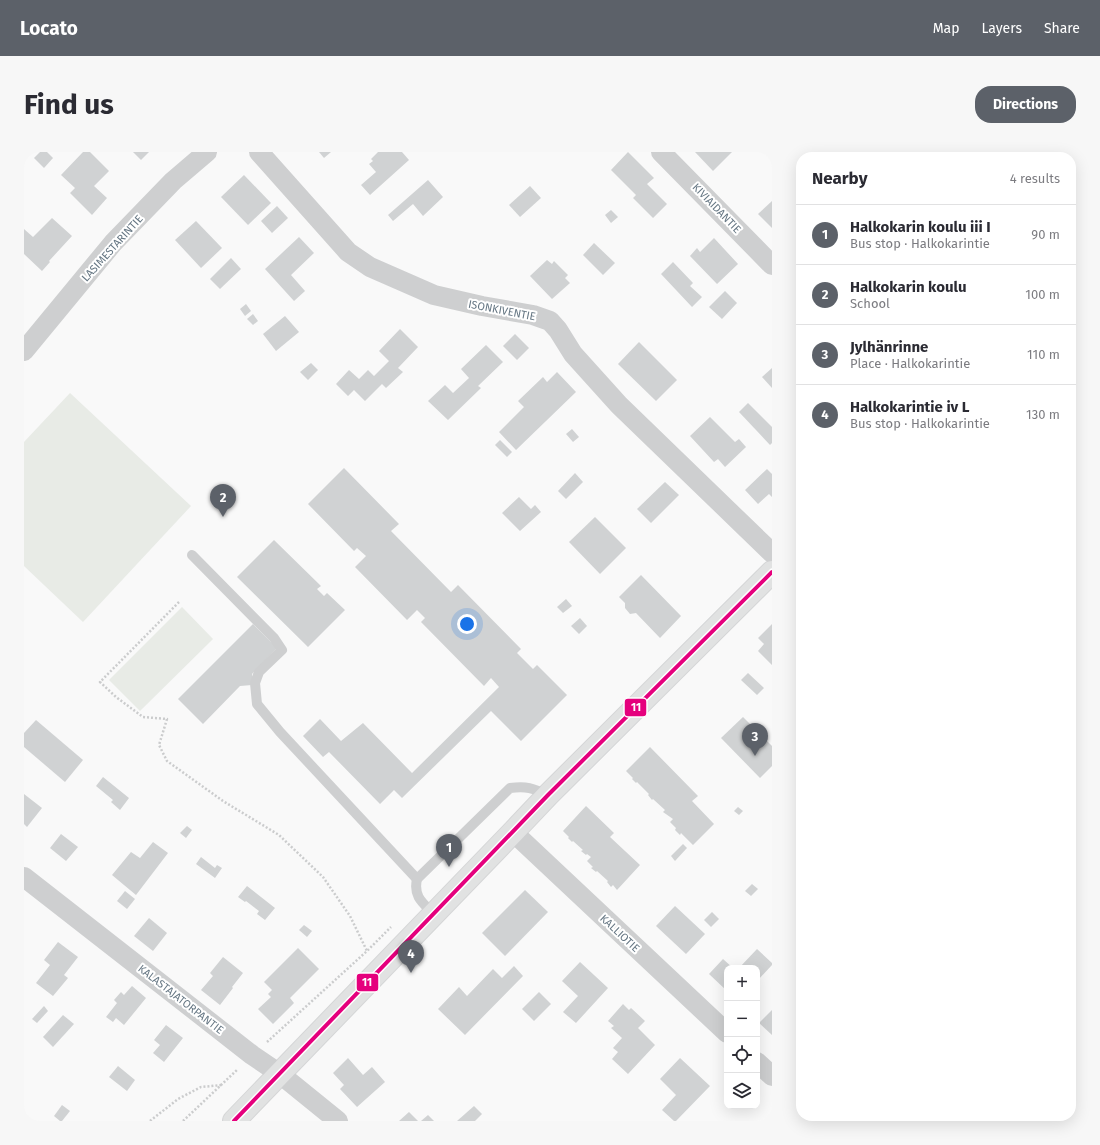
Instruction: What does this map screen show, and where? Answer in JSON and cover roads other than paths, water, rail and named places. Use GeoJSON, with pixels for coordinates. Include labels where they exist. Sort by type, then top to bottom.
{"type":"FeatureCollection","features":[{"type":"Feature","properties":{"kind":"street","name":"LASIMESTARINTIE"},"geometry":{"type":"LineString","coordinates":[[24,351],[114,243],[172,181],[207,152]]}},
{"type":"Feature","properties":{"kind":"street","name":"ISONKIVENTIE"},"geometry":{"type":"LineString","coordinates":[[259,152],[348,252],[370,268],[434,296],[533,315],[550,321],[558,330],[573,354],[620,405],[772,553]]}},
{"type":"Feature","properties":{"kind":"street","name":"KIVIAIDANTIE"},"geometry":{"type":"LineString","coordinates":[[661,152],[772,265]]}},
{"type":"Feature","properties":{"kind":"street"},"geometry":{"type":"LineString","coordinates":[[234,1121],[548,795],[772,572]]}},
{"type":"Feature","properties":{"kind":"street","name":"KALLIOTIE"},"geometry":{"type":"LineString","coordinates":[[514,832],[724,1031]]}},
{"type":"Feature","properties":{"kind":"street","name":"KALASTAJATORPANTIE"},"geometry":{"type":"LineString","coordinates":[[24,877],[252,1055],[280,1074],[338,1121]]}},
{"type":"Feature","properties":{"kind":"street"},"geometry":{"type":"LineString","coordinates":[[760,1065],[772,1076]]}},
{"type":"Feature","properties":{"kind":"lane"},"geometry":{"type":"LineString","coordinates":[[192,555],[274,638],[282,650],[259,672],[255,683],[257,704],[280,732],[417,879]]}},
{"type":"Feature","properties":{"kind":"lane"},"geometry":{"type":"LineString","coordinates":[[434,914],[418,898],[415,886],[417,879],[510,788],[522,786],[548,795]]}},
{"type":"Feature","properties":{"kind":"place","name":"Halkokarin koulu"},"geometry":{"type":"Point","coordinates":[223,517]}},
{"type":"Feature","properties":{"kind":"place","name":"Jylhänrinne"},"geometry":{"type":"Point","coordinates":[755,756]}},
{"type":"Feature","properties":{"kind":"place","name":"Halkokarin koulu iii I"},"geometry":{"type":"Point","coordinates":[449,867]}},
{"type":"Feature","properties":{"kind":"place","name":"Halkokarintie iv L"},"geometry":{"type":"Point","coordinates":[411,973]}}]}
